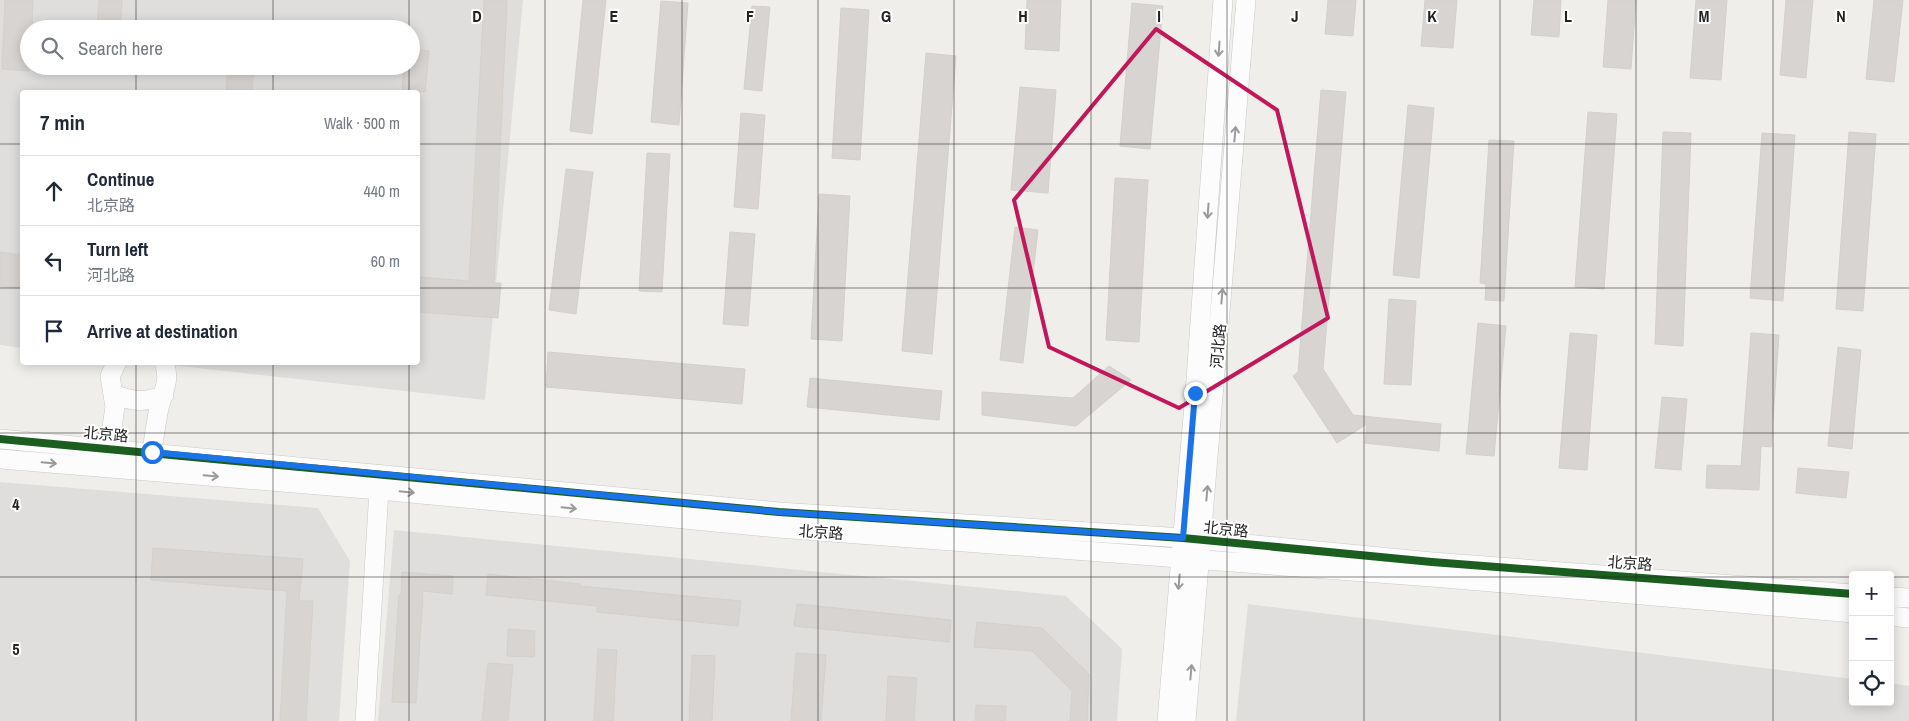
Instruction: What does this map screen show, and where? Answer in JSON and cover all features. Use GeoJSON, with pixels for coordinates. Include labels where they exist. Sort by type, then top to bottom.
{"type":"FeatureCollection","features":[{"type":"Feature","properties":{"kind":"street","name":"河北路"},"geometry":{"type":"LineString","coordinates":[[1167,721],[1183,538],[1223,0]]}},
{"type":"Feature","properties":{"kind":"street","name":"河北路"},"geometry":{"type":"LineString","coordinates":[[1186,721],[1203,541],[1246,0]]}},
{"type":"Feature","properties":{"kind":"street"},"geometry":{"type":"LineString","coordinates":[[109,448],[115,407],[110,376],[116,365]]}},
{"type":"Feature","properties":{"kind":"street"},"geometry":{"type":"LineString","coordinates":[[152,452],[159,406],[164,395],[167,378],[165,365]]}},
{"type":"Feature","properties":{"kind":"street"},"geometry":{"type":"LineString","coordinates":[[114,394],[132,401],[149,401],[164,395]]}},
{"type":"Feature","properties":{"kind":"street","name":"北京路"},"geometry":{"type":"LineString","coordinates":[[0,439],[779,512],[1183,538],[1432,562],[1849,594]]}},
{"type":"Feature","properties":{"kind":"street","name":"北京路"},"geometry":{"type":"LineString","coordinates":[[0,459],[379,490],[778,528],[1432,577],[1849,613]]}},
{"type":"Feature","properties":{"kind":"street"},"geometry":{"type":"LineString","coordinates":[[365,721],[379,490]]}},
{"type":"Feature","properties":{"kind":"street"},"geometry":{"type":"LineString","coordinates":[[1894,597],[1909,598]]}},
{"type":"Feature","properties":{"kind":"street"},"geometry":{"type":"LineString","coordinates":[[1894,616],[1909,618]]}},
{"type":"Feature","properties":{"kind":"highlighted area"},"geometry":{"type":"Polygon","coordinates":[[[1156,29],[1277,110],[1328,318],[1179,408],[1049,347],[1014,200],[1156,29]]]}},
{"type":"Feature","properties":{"kind":"shaded area"},"geometry":{"type":"Polygon","coordinates":[[[0,0],[523,0],[485,400],[171,365],[420,365],[420,90],[20,90],[20,348],[0,345],[0,0]]]}},
{"type":"Feature","properties":{"kind":"shaded area"},"geometry":{"type":"Polygon","coordinates":[[[0,482],[318,508],[350,561],[339,721],[0,721],[0,482]]]}},
{"type":"Feature","properties":{"kind":"shaded area"},"geometry":{"type":"Polygon","coordinates":[[[394,530],[1066,596],[1122,649],[1117,721],[378,721],[394,530]]]}},
{"type":"Feature","properties":{"kind":"shaded area"},"geometry":{"type":"Polygon","coordinates":[[[1248,604],[1849,679],[1849,706],[1894,706],[1894,684],[1909,686],[1909,721],[1236,721],[1248,604]]]}},
{"type":"Feature","properties":{"kind":"building"},"geometry":{"type":"Polygon","coordinates":[[[5,0],[33,0],[32,20],[20,20],[20,70],[2,69],[5,0]]]}},
{"type":"Feature","properties":{"kind":"building"},"geometry":{"type":"Polygon","coordinates":[[[99,0],[122,0],[121,20],[98,20],[99,0]]]}},
{"type":"Feature","properties":{"kind":"building"},"geometry":{"type":"Polygon","coordinates":[[[484,0],[507,0],[494,283],[501,283],[498,318],[420,312],[420,277],[469,281],[484,0]]]}},
{"type":"Feature","properties":{"kind":"building"},"geometry":{"type":"Polygon","coordinates":[[[583,0],[606,0],[592,134],[570,131],[583,0]]]}},
{"type":"Feature","properties":{"kind":"building"},"geometry":{"type":"Polygon","coordinates":[[[1027,0],[1061,0],[1059,51],[1025,49],[1027,0]]]}},
{"type":"Feature","properties":{"kind":"building"},"geometry":{"type":"Polygon","coordinates":[[[1328,0],[1356,0],[1353,36],[1325,34],[1328,0]]]}},
{"type":"Feature","properties":{"kind":"building"},"geometry":{"type":"Polygon","coordinates":[[[1425,0],[1457,0],[1453,48],[1421,46],[1425,0]]]}},
{"type":"Feature","properties":{"kind":"building"},"geometry":{"type":"Polygon","coordinates":[[[1534,0],[1561,0],[1559,37],[1531,35],[1534,0]]]}},
{"type":"Feature","properties":{"kind":"building"},"geometry":{"type":"Polygon","coordinates":[[[1608,0],[1636,0],[1631,69],[1603,67],[1608,0]]]}},
{"type":"Feature","properties":{"kind":"building"},"geometry":{"type":"Polygon","coordinates":[[[1696,0],[1727,0],[1721,80],[1690,78],[1696,0]]]}},
{"type":"Feature","properties":{"kind":"building"},"geometry":{"type":"Polygon","coordinates":[[[1786,0],[1813,0],[1806,78],[1780,75],[1786,0]]]}},
{"type":"Feature","properties":{"kind":"building"},"geometry":{"type":"Polygon","coordinates":[[[1874,0],[1903,0],[1894,82],[1866,79],[1874,0]]]}},
{"type":"Feature","properties":{"kind":"building"},"geometry":{"type":"Polygon","coordinates":[[[661,1],[688,3],[679,125],[651,122],[661,1]]]}},
{"type":"Feature","properties":{"kind":"building"},"geometry":{"type":"Polygon","coordinates":[[[1132,3],[1163,6],[1150,149],[1120,146],[1132,3]]]}},
{"type":"Feature","properties":{"kind":"building"},"geometry":{"type":"Polygon","coordinates":[[[752,6],[770,7],[762,91],[744,89],[752,6]]]}},
{"type":"Feature","properties":{"kind":"building"},"geometry":{"type":"Polygon","coordinates":[[[841,8],[869,10],[860,160],[832,158],[841,8]]]}},
{"type":"Feature","properties":{"kind":"building"},"geometry":{"type":"Polygon","coordinates":[[[420,50],[429,51],[425,92],[420,92],[420,90],[402,90],[403,75],[420,75],[420,50]]]}},
{"type":"Feature","properties":{"kind":"building"},"geometry":{"type":"Polygon","coordinates":[[[926,53],[956,56],[932,354],[902,351],[926,53]]]}},
{"type":"Feature","properties":{"kind":"building"},"geometry":{"type":"Polygon","coordinates":[[[227,75],[253,75],[252,90],[226,90],[227,75]]]}},
{"type":"Feature","properties":{"kind":"building"},"geometry":{"type":"Polygon","coordinates":[[[1020,87],[1056,90],[1048,193],[1011,190],[1020,87]]]}},
{"type":"Feature","properties":{"kind":"building"},"geometry":{"type":"Polygon","coordinates":[[[1321,90],[1346,92],[1323,369],[1353,415],[1441,424],[1439,451],[1365,443],[1367,424],[1337,443],[1293,376],[1298,372],[1321,90]]]}},
{"type":"Feature","properties":{"kind":"building"},"geometry":{"type":"Polygon","coordinates":[[[1408,105],[1434,108],[1419,278],[1393,275],[1408,105]]]}},
{"type":"Feature","properties":{"kind":"building"},"geometry":{"type":"Polygon","coordinates":[[[1588,112],[1617,114],[1604,289],[1575,287],[1588,112]]]}},
{"type":"Feature","properties":{"kind":"building"},"geometry":{"type":"Polygon","coordinates":[[[741,113],[765,115],[758,209],[734,207],[741,113]]]}},
{"type":"Feature","properties":{"kind":"building"},"geometry":{"type":"Polygon","coordinates":[[[1663,132],[1691,133],[1683,346],[1655,344],[1663,132]]]}},
{"type":"Feature","properties":{"kind":"building"},"geometry":{"type":"Polygon","coordinates":[[[1849,132],[1876,134],[1863,311],[1836,309],[1849,132]]]}},
{"type":"Feature","properties":{"kind":"building"},"geometry":{"type":"Polygon","coordinates":[[[1762,133],[1795,135],[1783,301],[1750,298],[1762,133]]]}},
{"type":"Feature","properties":{"kind":"building"},"geometry":{"type":"Polygon","coordinates":[[[1489,140],[1514,141],[1504,301],[1485,300],[1486,284],[1480,283],[1489,140]]]}},
{"type":"Feature","properties":{"kind":"building"},"geometry":{"type":"Polygon","coordinates":[[[647,153],[670,154],[662,292],[639,291],[647,153]]]}},
{"type":"Feature","properties":{"kind":"building"},"geometry":{"type":"Polygon","coordinates":[[[566,169],[593,172],[576,314],[549,310],[566,169]]]}},
{"type":"Feature","properties":{"kind":"building"},"geometry":{"type":"Polygon","coordinates":[[[1115,178],[1148,180],[1139,342],[1106,340],[1115,178]]]}},
{"type":"Feature","properties":{"kind":"building"},"geometry":{"type":"Polygon","coordinates":[[[819,194],[850,196],[842,341],[811,339],[819,194]]]}},
{"type":"Feature","properties":{"kind":"building"},"geometry":{"type":"Polygon","coordinates":[[[1015,227],[1038,230],[1023,363],[1000,360],[1015,227]]]}},
{"type":"Feature","properties":{"kind":"building"},"geometry":{"type":"Polygon","coordinates":[[[730,232],[755,234],[748,326],[723,324],[730,232]]]}},
{"type":"Feature","properties":{"kind":"building"},"geometry":{"type":"Polygon","coordinates":[[[0,252],[20,255],[20,288],[0,286],[0,252]]]}},
{"type":"Feature","properties":{"kind":"building"},"geometry":{"type":"Polygon","coordinates":[[[1389,299],[1416,301],[1411,385],[1384,384],[1389,299]]]}},
{"type":"Feature","properties":{"kind":"building"},"geometry":{"type":"Polygon","coordinates":[[[1478,323],[1506,326],[1494,456],[1466,454],[1478,323]]]}},
{"type":"Feature","properties":{"kind":"building"},"geometry":{"type":"Polygon","coordinates":[[[1570,333],[1597,335],[1587,470],[1559,468],[1570,333]]]}},
{"type":"Feature","properties":{"kind":"building"},"geometry":{"type":"Polygon","coordinates":[[[1751,333],[1779,335],[1771,447],[1761,446],[1759,490],[1706,488],[1707,465],[1741,466],[1751,333]]]}},
{"type":"Feature","properties":{"kind":"building"},"geometry":{"type":"Polygon","coordinates":[[[1838,347],[1861,350],[1852,449],[1828,446],[1838,347]]]}},
{"type":"Feature","properties":{"kind":"building"},"geometry":{"type":"Polygon","coordinates":[[[548,352],[745,369],[742,404],[546,387],[548,352]]]}},
{"type":"Feature","properties":{"kind":"building"},"geometry":{"type":"Polygon","coordinates":[[[1109,366],[1131,380],[1076,426],[982,415],[982,392],[1073,398],[1109,366]]]}},
{"type":"Feature","properties":{"kind":"building"},"geometry":{"type":"Polygon","coordinates":[[[810,378],[942,391],[939,420],[807,407],[810,378]]]}},
{"type":"Feature","properties":{"kind":"building"},"geometry":{"type":"Polygon","coordinates":[[[1662,397],[1687,399],[1681,470],[1655,468],[1662,397]]]}},
{"type":"Feature","properties":{"kind":"building"},"geometry":{"type":"Polygon","coordinates":[[[1798,468],[1849,472],[1846,498],[1796,493],[1798,468]]]}},
{"type":"Feature","properties":{"kind":"building"},"geometry":{"type":"Polygon","coordinates":[[[153,548],[303,559],[299,601],[313,601],[306,721],[280,721],[287,591],[151,580],[153,548]]]}},
{"type":"Feature","properties":{"kind":"building"},"geometry":{"type":"Polygon","coordinates":[[[402,572],[453,576],[452,594],[423,591],[416,703],[392,702],[402,572]]]}},
{"type":"Feature","properties":{"kind":"building"},"geometry":{"type":"Polygon","coordinates":[[[488,574],[580,584],[580,586],[741,601],[738,626],[597,612],[597,606],[486,595],[488,574]]]}},
{"type":"Feature","properties":{"kind":"building"},"geometry":{"type":"Polygon","coordinates":[[[797,604],[951,620],[949,642],[794,626],[797,604]]]}},
{"type":"Feature","properties":{"kind":"building"},"geometry":{"type":"Polygon","coordinates":[[[977,622],[1042,628],[1089,674],[1087,721],[1070,721],[1072,691],[1032,651],[974,647],[977,622]]]}},
{"type":"Feature","properties":{"kind":"building"},"geometry":{"type":"Polygon","coordinates":[[[508,629],[535,631],[534,657],[507,656],[508,629]]]}},
{"type":"Feature","properties":{"kind":"building"},"geometry":{"type":"Polygon","coordinates":[[[598,649],[617,650],[613,721],[594,721],[598,649]]]}},
{"type":"Feature","properties":{"kind":"building"},"geometry":{"type":"Polygon","coordinates":[[[796,653],[826,655],[821,721],[791,721],[796,653]]]}},
{"type":"Feature","properties":{"kind":"building"},"geometry":{"type":"Polygon","coordinates":[[[692,655],[715,656],[712,721],[689,721],[692,655]]]}},
{"type":"Feature","properties":{"kind":"building"},"geometry":{"type":"Polygon","coordinates":[[[488,663],[513,665],[508,721],[482,721],[488,663]]]}},
{"type":"Feature","properties":{"kind":"building"},"geometry":{"type":"Polygon","coordinates":[[[888,676],[917,678],[914,721],[886,721],[888,676]]]}},
{"type":"Feature","properties":{"kind":"building"},"geometry":{"type":"Polygon","coordinates":[[[976,705],[1006,706],[1005,721],[975,721],[976,705]]]}},
{"type":"Feature","properties":{"kind":"cycle path"},"geometry":{"type":"LineString","coordinates":[[0,439],[779,512],[1183,538],[1432,562],[1849,594]]}},
{"type":"Feature","properties":{"kind":"route"},"geometry":{"type":"LineString","coordinates":[[152,452],[779,512],[1183,538],[1195,393]]}}]}
